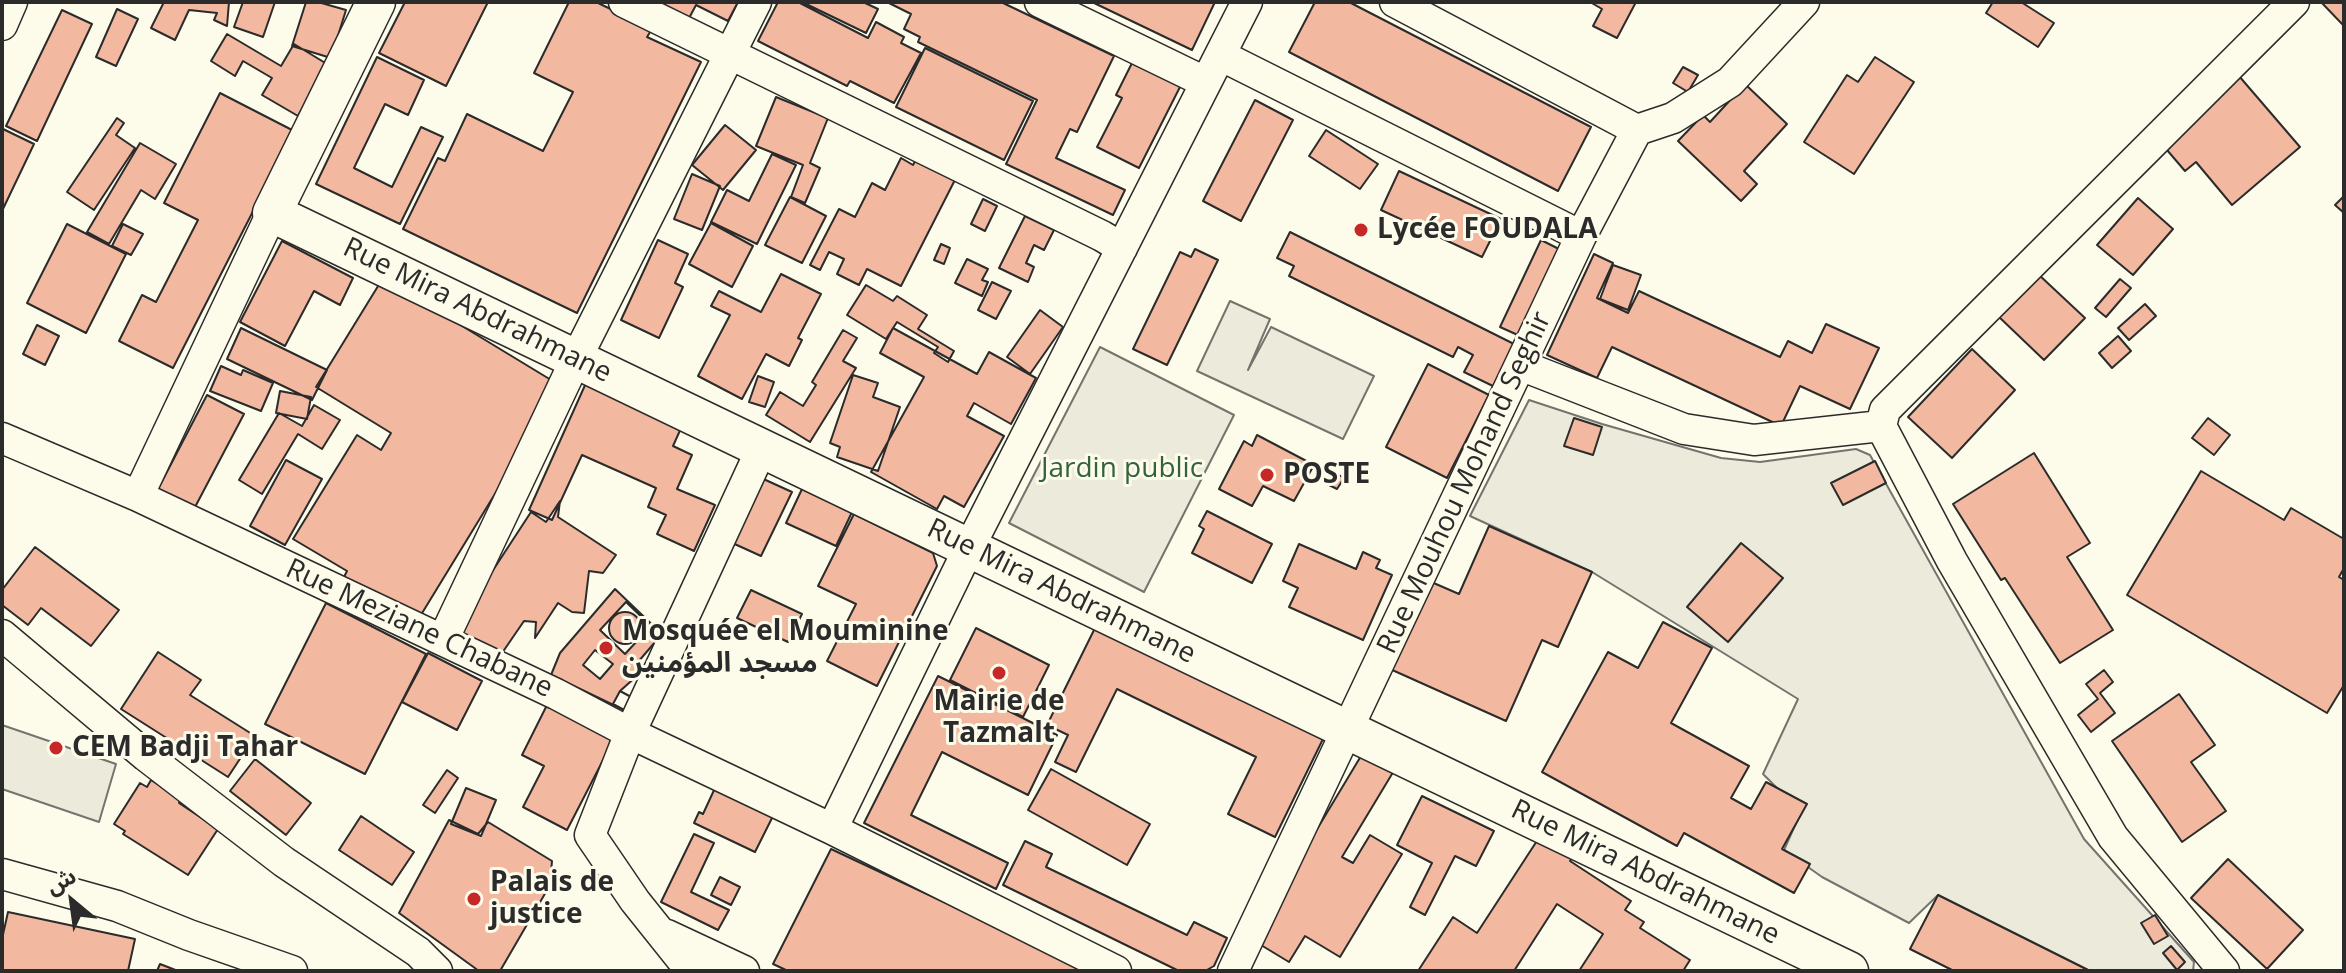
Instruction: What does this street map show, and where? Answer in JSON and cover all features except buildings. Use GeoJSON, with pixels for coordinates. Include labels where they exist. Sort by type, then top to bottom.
{"type":"FeatureCollection","features":[{"type":"Feature","properties":{"kind":"main road"},"geometry":{"type":"LineString","coordinates":[[272,213],[376,2]]}},
{"type":"Feature","properties":{"kind":"main road","name":"Rue Mira Abdrahmane"},"geometry":{"type":"LineString","coordinates":[[272,213],[1349,730],[1814,961],[1849,971]]}},
{"type":"Feature","properties":{"kind":"street"},"geometry":{"type":"LineString","coordinates":[[2,24],[12,2]]}},
{"type":"Feature","properties":{"kind":"street"},"geometry":{"type":"LineString","coordinates":[[624,2],[1122,248]]}},
{"type":"Feature","properties":{"kind":"street"},"geometry":{"type":"LineString","coordinates":[[443,640],[576,359],[756,2]]}},
{"type":"Feature","properties":{"kind":"street"},"geometry":{"type":"LineString","coordinates":[[1040,2],[1205,82]]}},
{"type":"Feature","properties":{"kind":"street"},"geometry":{"type":"LineString","coordinates":[[832,829],[969,548],[1247,2]]}},
{"type":"Feature","properties":{"kind":"street"},"geometry":{"type":"LineString","coordinates":[[1395,2],[1637,130],[1673,118],[1730,82],[1804,2]]}},
{"type":"Feature","properties":{"kind":"street"},"geometry":{"type":"LineString","coordinates":[[2224,971],[2113,837],[1952,561],[1881,426],[1885,410],[2294,2]]}},
{"type":"Feature","properties":{"kind":"street"},"geometry":{"type":"LineString","coordinates":[[1220,55],[1581,236]]}},
{"type":"Feature","properties":{"kind":"street","name":"Rue Mouhou Mohand Seghir"},"geometry":{"type":"LineString","coordinates":[[1233,971],[1581,236],[1637,130]]}},
{"type":"Feature","properties":{"kind":"street"},"geometry":{"type":"LineString","coordinates":[[138,496],[272,213]]}},
{"type":"Feature","properties":{"kind":"street"},"geometry":{"type":"LineString","coordinates":[[1520,365],[1684,429],[1754,440],[1881,426]]}},
{"type":"Feature","properties":{"kind":"street","name":"Rue Meziane Chabane"},"geometry":{"type":"LineString","coordinates":[[2,438],[138,496],[443,640],[1116,971]]}},
{"type":"Feature","properties":{"kind":"street"},"geometry":{"type":"LineString","coordinates":[[691,971],[658,931],[590,835],[630,733],[762,448]]}},
{"type":"Feature","properties":{"kind":"street"},"geometry":{"type":"LineString","coordinates":[[2,635],[146,756],[284,862],[418,952],[437,971]]}},
{"type":"Feature","properties":{"kind":"street"},"geometry":{"type":"LineString","coordinates":[[2,874],[117,906],[292,971]]}},
{"type":"Feature","properties":{"kind":"street"},"geometry":{"type":"LineString","coordinates":[[658,931],[744,971]]}},
{"type":"Feature","properties":{"kind":"green space"},"geometry":{"type":"Polygon","coordinates":[[[1230,301],[1270,319],[1248,370],[1271,327],[1374,376],[1343,439],[1197,371],[1230,301]]]}},
{"type":"Feature","properties":{"kind":"green space","name":"Jardin public"},"geometry":{"type":"Polygon","coordinates":[[[1100,347],[1234,415],[1144,592],[1009,523],[1100,347]]]}},
{"type":"Feature","properties":{"kind":"green space"},"geometry":{"type":"Polygon","coordinates":[[[2,725],[116,764],[99,822],[2,789],[2,725]]]}},
{"type":"Feature","properties":{"kind":"shaded area"},"geometry":{"type":"Polygon","coordinates":[[[1529,400],[1721,458],[1760,462],[1856,449],[1870,455],[2084,839],[2194,962],[2193,971],[2090,971],[1938,895],[1909,923],[1822,877],[1784,850],[1801,812],[1763,774],[1798,699],[1592,572],[1470,516],[1529,400]]]}},
{"type":"Feature","properties":{"kind":"place","name":"Lycée FOUDALA"},"geometry":{"type":"Point","coordinates":[1361,230]}},
{"type":"Feature","properties":{"kind":"place","name":"POSTE"},"geometry":{"type":"Point","coordinates":[1267,475]}},
{"type":"Feature","properties":{"kind":"place","name":"Mosquée el Mouminine مسجد المؤمنين"},"geometry":{"type":"Point","coordinates":[606,648]}},
{"type":"Feature","properties":{"kind":"place","name":"Mairie de Tazmalt"},"geometry":{"type":"Point","coordinates":[999,673]}},
{"type":"Feature","properties":{"kind":"place","name":"CEM Badji Tahar"},"geometry":{"type":"Point","coordinates":[56,748]}},
{"type":"Feature","properties":{"kind":"place","name":"Palais de justice"},"geometry":{"type":"Point","coordinates":[474,899]}}]}
